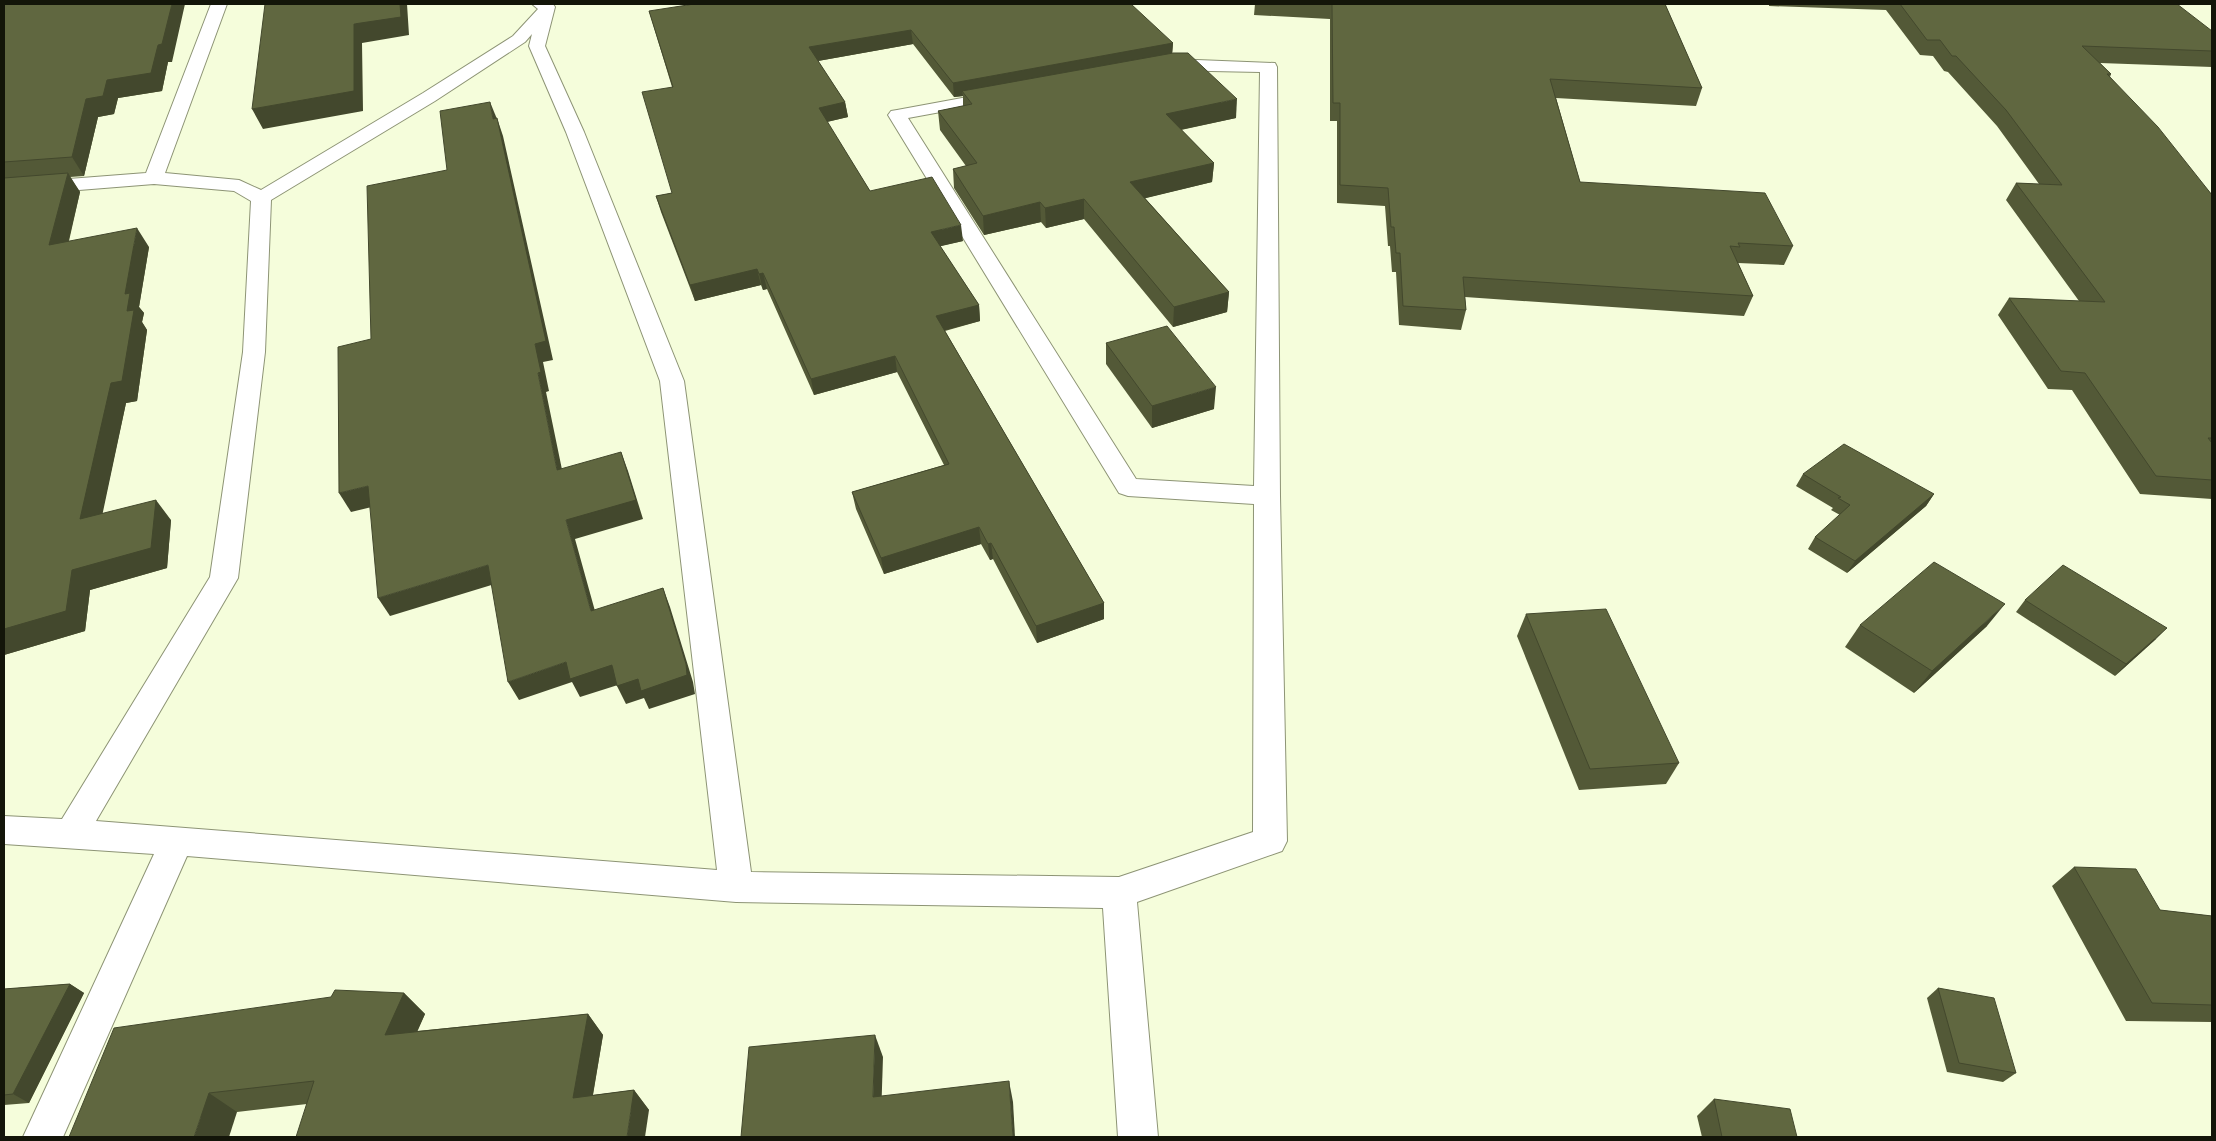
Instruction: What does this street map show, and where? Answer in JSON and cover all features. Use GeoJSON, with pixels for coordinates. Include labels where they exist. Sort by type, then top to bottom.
{"type":"FeatureCollection","features":[{"type":"Feature","properties":{"kind":"street"},"geometry":{"type":"LineString","coordinates":[[154,178],[219,4]]}},
{"type":"Feature","properties":{"kind":"street"},"geometry":{"type":"LineString","coordinates":[[261,198],[429,97],[520,39],[549,5]]}},
{"type":"Feature","properties":{"kind":"street"},"geometry":{"type":"LineString","coordinates":[[549,5],[537,46],[575,132],[672,381],[736,887]]}},
{"type":"Feature","properties":{"kind":"street"},"geometry":{"type":"LineString","coordinates":[[4,830],[736,887],[1120,894],[1270,841],[1267,496],[1269,67],[1172,64],[1142,69]]}},
{"type":"Feature","properties":{"kind":"street"},"geometry":{"type":"LineString","coordinates":[[1024,91],[897,115],[1128,487],[1267,496]]}},
{"type":"Feature","properties":{"kind":"street"},"geometry":{"type":"LineString","coordinates":[[4,190],[154,178],[239,186],[261,198]]}},
{"type":"Feature","properties":{"kind":"street"},"geometry":{"type":"LineString","coordinates":[[70,834],[224,578],[254,352],[261,198]]}},
{"type":"Feature","properties":{"kind":"street"},"geometry":{"type":"LineString","coordinates":[[43,1137],[177,842]]}},
{"type":"Feature","properties":{"kind":"street"},"geometry":{"type":"LineString","coordinates":[[1120,894],[1138,1137]]}},
{"type":"Feature","properties":{"kind":"building"},"geometry":{"type":"Polygon","coordinates":[[[4,4],[172,4],[162,44],[158,45],[151,73],[107,80],[103,96],[86,99],[72,157],[4,162],[4,4]]]}},
{"type":"Feature","properties":{"kind":"building"},"geometry":{"type":"Polygon","coordinates":[[[265,4],[400,4],[401,17],[354,24],[354,91],[252,109],[265,4]]]}},
{"type":"Feature","properties":{"kind":"building"},"geometry":{"type":"Polygon","coordinates":[[[694,4],[1131,4],[1173,43],[953,83],[911,30],[809,47],[845,102],[819,108],[870,191],[932,177],[961,225],[931,232],[979,305],[936,316],[1104,603],[1036,626],[991,543],[988,544],[979,527],[881,558],[852,492],[949,464],[895,356],[811,379],[763,273],[759,274],[757,269],[690,285],[656,196],[672,193],[642,92],[673,87],[649,11],[694,4]]]}},
{"type":"Feature","properties":{"kind":"building"},"geometry":{"type":"Polygon","coordinates":[[[1332,4],[1665,4],[1702,88],[1550,79],[1580,182],[1765,193],[1793,246],[1738,243],[1740,247],[1730,246],[1753,296],[1463,277],[1466,310],[1403,306],[1400,253],[1396,253],[1394,227],[1391,227],[1388,188],[1340,185],[1340,103],[1333,103],[1332,4]]]}},
{"type":"Feature","properties":{"kind":"building"},"geometry":{"type":"Polygon","coordinates":[[[1900,4],[2177,4],[2212,31],[2212,51],[2082,46],[2111,74],[2107,74],[2158,127],[2212,195],[2212,438],[2208,438],[2212,443],[2212,480],[2156,476],[2085,373],[2061,371],[2009,298],[2105,302],[2016,183],[2062,185],[2006,110],[1956,56],[1952,56],[1940,40],[1927,40],[1900,4]]]}},
{"type":"Feature","properties":{"kind":"building"},"geometry":{"type":"Polygon","coordinates":[[[1173,53],[1188,53],[1237,99],[1166,114],[1214,163],[1130,182],[1229,292],[1174,307],[1084,199],[1045,208],[1040,202],[983,216],[953,169],[977,163],[938,111],[972,104],[962,91],[1173,53]]]}},
{"type":"Feature","properties":{"kind":"building"},"geometry":{"type":"Polygon","coordinates":[[[490,102],[493,119],[497,118],[546,341],[535,344],[541,372],[538,373],[557,470],[621,452],[636,500],[566,520],[591,611],[663,588],[686,664],[687,675],[641,691],[638,679],[617,686],[612,665],[570,679],[566,662],[508,682],[488,565],[378,598],[368,486],[339,493],[338,347],[371,339],[367,186],[447,170],[440,111],[490,102]]]}},
{"type":"Feature","properties":{"kind":"building"},"geometry":{"type":"Polygon","coordinates":[[[68,173],[49,245],[137,228],[125,294],[130,293],[127,311],[134,310],[122,381],[111,383],[80,519],[156,500],[151,548],[72,570],[66,611],[4,629],[4,178],[68,173]]]}},
{"type":"Feature","properties":{"kind":"building"},"geometry":{"type":"Polygon","coordinates":[[[1167,326],[1216,387],[1152,406],[1106,343],[1167,326]]]}},
{"type":"Feature","properties":{"kind":"building"},"geometry":{"type":"Polygon","coordinates":[[[1844,444],[1934,494],[1855,561],[1815,537],[1850,505],[1838,498],[1841,497],[1803,474],[1844,444]]]}},
{"type":"Feature","properties":{"kind":"building"},"geometry":{"type":"Polygon","coordinates":[[[1934,562],[2005,604],[1932,671],[1860,625],[1934,562]]]}},
{"type":"Feature","properties":{"kind":"building"},"geometry":{"type":"Polygon","coordinates":[[[2063,565],[2167,628],[2126,664],[2025,600],[2063,565]]]}},
{"type":"Feature","properties":{"kind":"building"},"geometry":{"type":"Polygon","coordinates":[[[1606,609],[1679,763],[1590,769],[1526,614],[1606,609]]]}},
{"type":"Feature","properties":{"kind":"building"},"geometry":{"type":"Polygon","coordinates":[[[2074,867],[2136,869],[2160,910],[2212,916],[2212,1005],[2152,1003],[2074,867]]]}},
{"type":"Feature","properties":{"kind":"building"},"geometry":{"type":"Polygon","coordinates":[[[70,984],[13,1094],[4,1095],[4,989],[70,984]]]}},
{"type":"Feature","properties":{"kind":"building"},"geometry":{"type":"Polygon","coordinates":[[[1938,988],[1994,998],[2016,1073],[1959,1063],[1938,988]]]}},
{"type":"Feature","properties":{"kind":"building"},"geometry":{"type":"Polygon","coordinates":[[[335,990],[404,993],[385,1035],[588,1014],[573,1098],[634,1090],[627,1137],[296,1137],[314,1081],[209,1093],[194,1137],[69,1137],[114,1028],[331,997],[335,990]]]}},
{"type":"Feature","properties":{"kind":"building"},"geometry":{"type":"Polygon","coordinates":[[[875,1035],[873,1097],[1009,1081],[1013,1137],[741,1137],[749,1047],[875,1035]]]}},
{"type":"Feature","properties":{"kind":"building"},"geometry":{"type":"Polygon","coordinates":[[[1714,1099],[1790,1109],[1797,1137],[1722,1137],[1714,1099]]]}}]}
